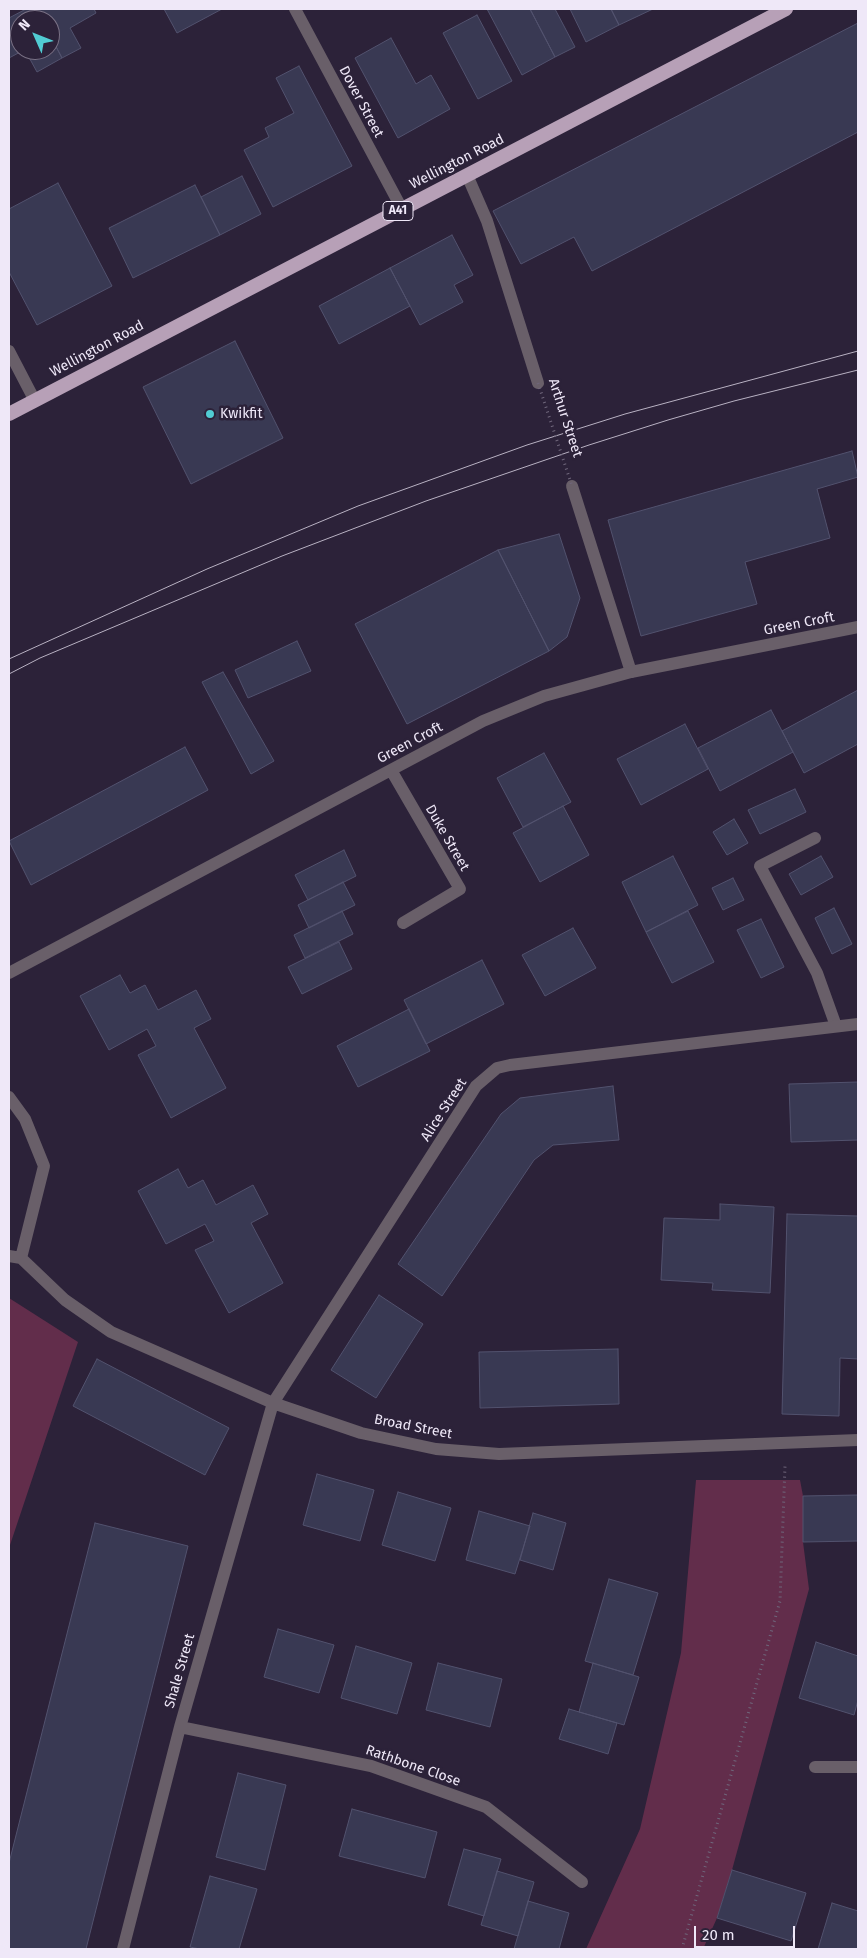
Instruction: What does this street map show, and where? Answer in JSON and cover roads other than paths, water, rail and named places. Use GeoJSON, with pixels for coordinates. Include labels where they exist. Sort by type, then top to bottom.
{"type":"FeatureCollection","features":[{"type":"Feature","properties":{"kind":"highway","name":"Wellington Road"},"geometry":{"type":"LineString","coordinates":[[9,414],[786,9]]}},
{"type":"Feature","properties":{"kind":"street","name":"Dover Street"},"geometry":{"type":"LineString","coordinates":[[295,9],[402,209]]}},
{"type":"Feature","properties":{"kind":"street","name":"Arthur Street"},"geometry":{"type":"LineString","coordinates":[[468,175],[487,220],[538,383]]}},
{"type":"Feature","properties":{"kind":"street"},"geometry":{"type":"LineString","coordinates":[[9,351],[35,400]]}},
{"type":"Feature","properties":{"kind":"street"},"geometry":{"type":"LineString","coordinates":[[572,486],[631,672]]}},
{"type":"Feature","properties":{"kind":"street","name":"Green Croft"},"geometry":{"type":"LineString","coordinates":[[9,973],[484,721],[544,696],[631,672],[858,627]]}},
{"type":"Feature","properties":{"kind":"street","name":"Duke Street"},"geometry":{"type":"LineString","coordinates":[[391,770],[460,889],[402,923]]}},
{"type":"Feature","properties":{"kind":"street"},"geometry":{"type":"LineString","coordinates":[[814,838],[760,866],[817,973],[836,1026]]}},
{"type":"Feature","properties":{"kind":"street","name":"Alice Street"},"geometry":{"type":"LineString","coordinates":[[273,1403],[476,1086],[497,1068],[510,1064],[858,1024]]}},
{"type":"Feature","properties":{"kind":"street"},"geometry":{"type":"LineString","coordinates":[[9,1097],[25,1119],[44,1166],[15,1257]]}},
{"type":"Feature","properties":{"kind":"street","name":"Broad Street"},"geometry":{"type":"LineString","coordinates":[[15,1257],[65,1300],[111,1332],[273,1403],[362,1433],[436,1449],[499,1454],[858,1440]]}},
{"type":"Feature","properties":{"kind":"street","name":"Shale Street"},"geometry":{"type":"LineString","coordinates":[[123,1949],[180,1727],[273,1403]]}},
{"type":"Feature","properties":{"kind":"street","name":"Rathbone Close"},"geometry":{"type":"LineString","coordinates":[[180,1727],[371,1766],[486,1807],[582,1882]]}},
{"type":"Feature","properties":{"kind":"street"},"geometry":{"type":"LineString","coordinates":[[815,1767],[858,1767]]}},
{"type":"Feature","properties":{"kind":"tram line"},"geometry":{"type":"LineString","coordinates":[[9,659],[207,569],[358,506],[527,445],[625,414],[858,351]]}},
{"type":"Feature","properties":{"kind":"tram line"},"geometry":{"type":"LineString","coordinates":[[9,674],[40,658],[282,556],[426,501],[668,420],[734,401],[858,370]]}},
{"type":"Feature","properties":{"kind":"place","name":"Kwikfit"},"geometry":{"type":"Point","coordinates":[210,414]}}]}
